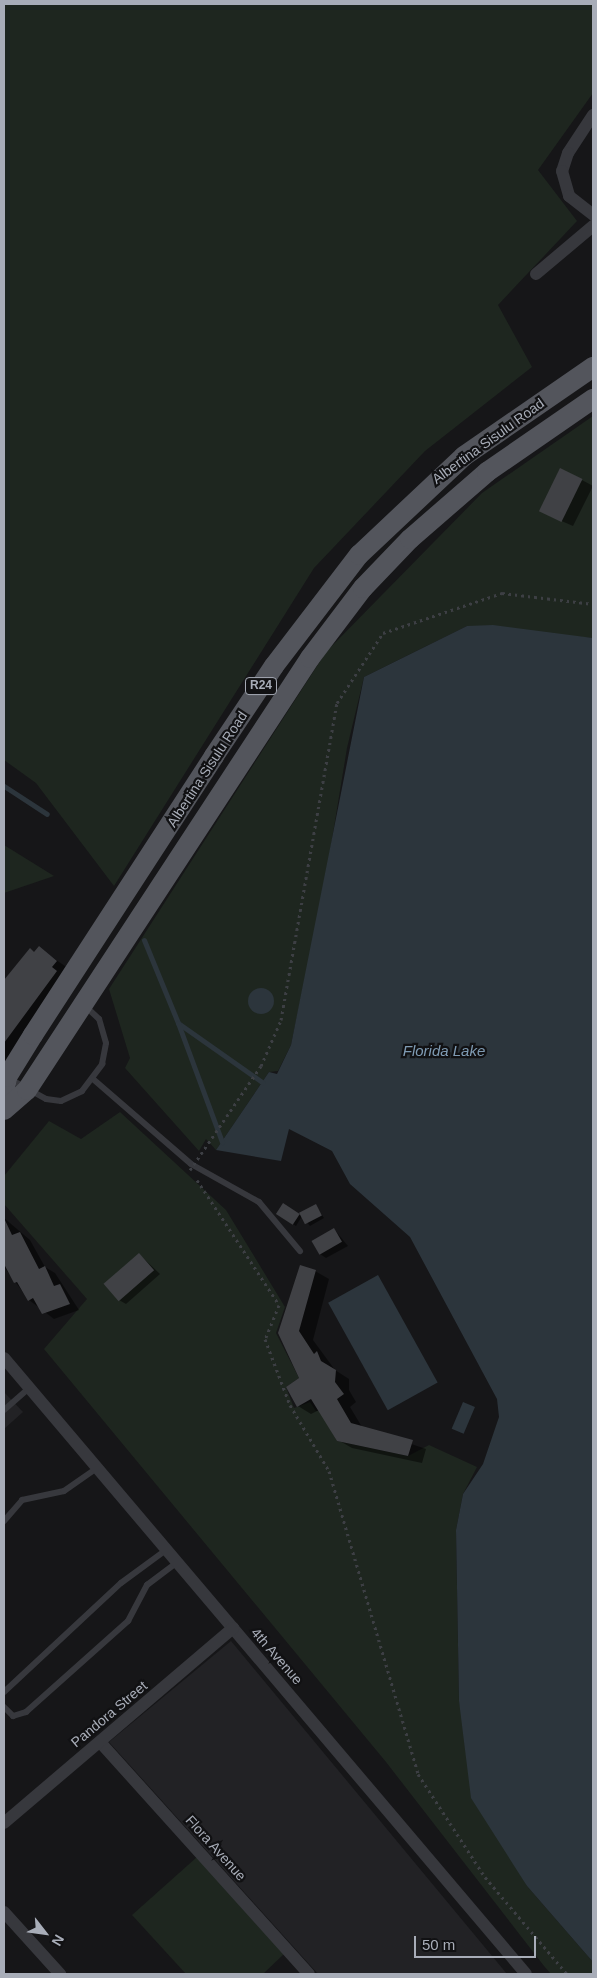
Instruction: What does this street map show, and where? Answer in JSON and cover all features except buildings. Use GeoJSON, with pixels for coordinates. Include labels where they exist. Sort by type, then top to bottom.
{"type":"FeatureCollection","features":[{"type":"Feature","properties":{"kind":"main road","name":"Albertina Sisulu Road"},"geometry":{"type":"LineString","coordinates":[[5,1085],[274,666],[358,554],[456,462],[593,367]]}},
{"type":"Feature","properties":{"kind":"main road","name":"Albertina Sisulu Road"},"geometry":{"type":"LineString","coordinates":[[4,1110],[27,1090],[305,666],[363,588],[487,472],[593,399]]}},
{"type":"Feature","properties":{"kind":"street"},"geometry":{"type":"LineString","coordinates":[[593,115],[568,153],[562,176],[569,196],[593,215]]}},
{"type":"Feature","properties":{"kind":"street"},"geometry":{"type":"LineString","coordinates":[[536,274],[593,226]]}},
{"type":"Feature","properties":{"kind":"street","name":"4th Avenue"},"geometry":{"type":"LineString","coordinates":[[4,1358],[526,1974]]}},
{"type":"Feature","properties":{"kind":"street","name":"Pandora Street"},"geometry":{"type":"LineString","coordinates":[[4,1823],[233,1628]]}},
{"type":"Feature","properties":{"kind":"street","name":"Flora Avenue"},"geometry":{"type":"LineString","coordinates":[[100,1742],[309,1974]]}},
{"type":"Feature","properties":{"kind":"street"},"geometry":{"type":"LineString","coordinates":[[4,1912],[60,1974]]}},
{"type":"Feature","properties":{"kind":"lane"},"geometry":{"type":"LineString","coordinates":[[5,1085],[61,1101],[82,1091],[93,1079],[105,1054],[105,1034],[99,1019],[82,1004]]}},
{"type":"Feature","properties":{"kind":"lane"},"geometry":{"type":"LineString","coordinates":[[93,1079],[191,1164],[259,1202],[300,1251]]}},
{"type":"Feature","properties":{"kind":"lane"},"geometry":{"type":"LineString","coordinates":[[4,1410],[29,1388]]}},
{"type":"Feature","properties":{"kind":"lane"},"geometry":{"type":"LineString","coordinates":[[4,1521],[22,1500],[64,1491],[97,1468]]}},
{"type":"Feature","properties":{"kind":"lane"},"geometry":{"type":"LineString","coordinates":[[4,1692],[120,1583],[166,1550]]}},
{"type":"Feature","properties":{"kind":"lane"},"geometry":{"type":"LineString","coordinates":[[4,1707],[13,1716],[26,1712],[128,1621],[147,1585],[177,1562]]}},
{"type":"Feature","properties":{"kind":"path"},"geometry":{"type":"LineString","coordinates":[[567,1974],[485,1877],[418,1774],[329,1471],[290,1406],[265,1339],[279,1306],[190,1170],[261,1066],[282,1020],[337,703],[383,633],[502,594],[593,604]]}},
{"type":"Feature","properties":{"kind":"shaded area"},"geometry":{"type":"Polygon","coordinates":[[[4,4],[593,4],[593,93],[538,170],[577,221],[498,305],[532,367],[425,451],[314,568],[114,886],[36,783],[4,760],[4,4]]]}},
{"type":"Feature","properties":{"kind":"shaded area"},"geometry":{"type":"Polygon","coordinates":[[[593,416],[593,638],[467,626],[364,677],[347,748],[324,888],[291,1045],[278,1071],[269,1072],[216,1150],[206,1139],[199,1151],[125,1068],[130,1058],[109,989],[326,652],[482,493],[593,416]]]}},
{"type":"Feature","properties":{"kind":"shaded area"},"geometry":{"type":"Polygon","coordinates":[[[4,845],[54,876],[4,893],[4,845]]]}},
{"type":"Feature","properties":{"kind":"shaded area"},"geometry":{"type":"Polygon","coordinates":[[[120,1112],[226,1210],[285,1307],[276,1333],[299,1378],[286,1387],[294,1408],[310,1402],[316,1411],[320,1410],[337,1441],[408,1456],[429,1445],[477,1467],[463,1494],[456,1530],[459,1701],[466,1737],[527,1886],[593,1962],[593,1974],[551,1974],[386,1762],[44,1349],[87,1299],[4,1204],[4,1176],[49,1121],[81,1139],[120,1112]]]}},
{"type":"Feature","properties":{"kind":"shaded area"},"geometry":{"type":"Polygon","coordinates":[[[4,1392],[23,1412],[4,1429],[4,1392]]]}},
{"type":"Feature","properties":{"kind":"shaded area"},"geometry":{"type":"Polygon","coordinates":[[[231,1641],[507,1974],[318,1974],[109,1742],[231,1641]]]}},
{"type":"Feature","properties":{"kind":"shaded area"},"geometry":{"type":"Polygon","coordinates":[[[197,1857],[285,1953],[263,1974],[186,1974],[132,1915],[197,1857]]]}},
{"type":"Feature","properties":{"kind":"water","name":"Florida Lake"},"geometry":{"type":"Polygon","coordinates":[[[493,625],[593,638],[593,1962],[527,1886],[471,1798],[459,1701],[456,1530],[463,1494],[483,1464],[499,1417],[497,1399],[410,1237],[350,1184],[332,1151],[289,1129],[281,1161],[216,1150],[269,1072],[277,1074],[291,1045],[364,677],[467,626],[493,625]]]}},
{"type":"Feature","properties":{"kind":"water"},"geometry":{"type":"Polygon","coordinates":[[[261,988],[270,992],[274,1001],[270,1010],[261,1014],[252,1010],[248,1001],[252,992],[261,988]]]}},
{"type":"Feature","properties":{"kind":"water"},"geometry":{"type":"Polygon","coordinates":[[[378,1275],[438,1383],[388,1410],[328,1303],[378,1275]]]}},
{"type":"Feature","properties":{"kind":"water"},"geometry":{"type":"Polygon","coordinates":[[[463,1402],[475,1407],[464,1434],[452,1429],[463,1402]]]}},
{"type":"Feature","properties":{"kind":"waterway"},"geometry":{"type":"LineString","coordinates":[[4,786],[47,814]]}},
{"type":"Feature","properties":{"kind":"waterway"},"geometry":{"type":"LineString","coordinates":[[144,940],[178,1023],[262,1082]]}},
{"type":"Feature","properties":{"kind":"waterway"},"geometry":{"type":"LineString","coordinates":[[178,1023],[222,1142]]}}]}
